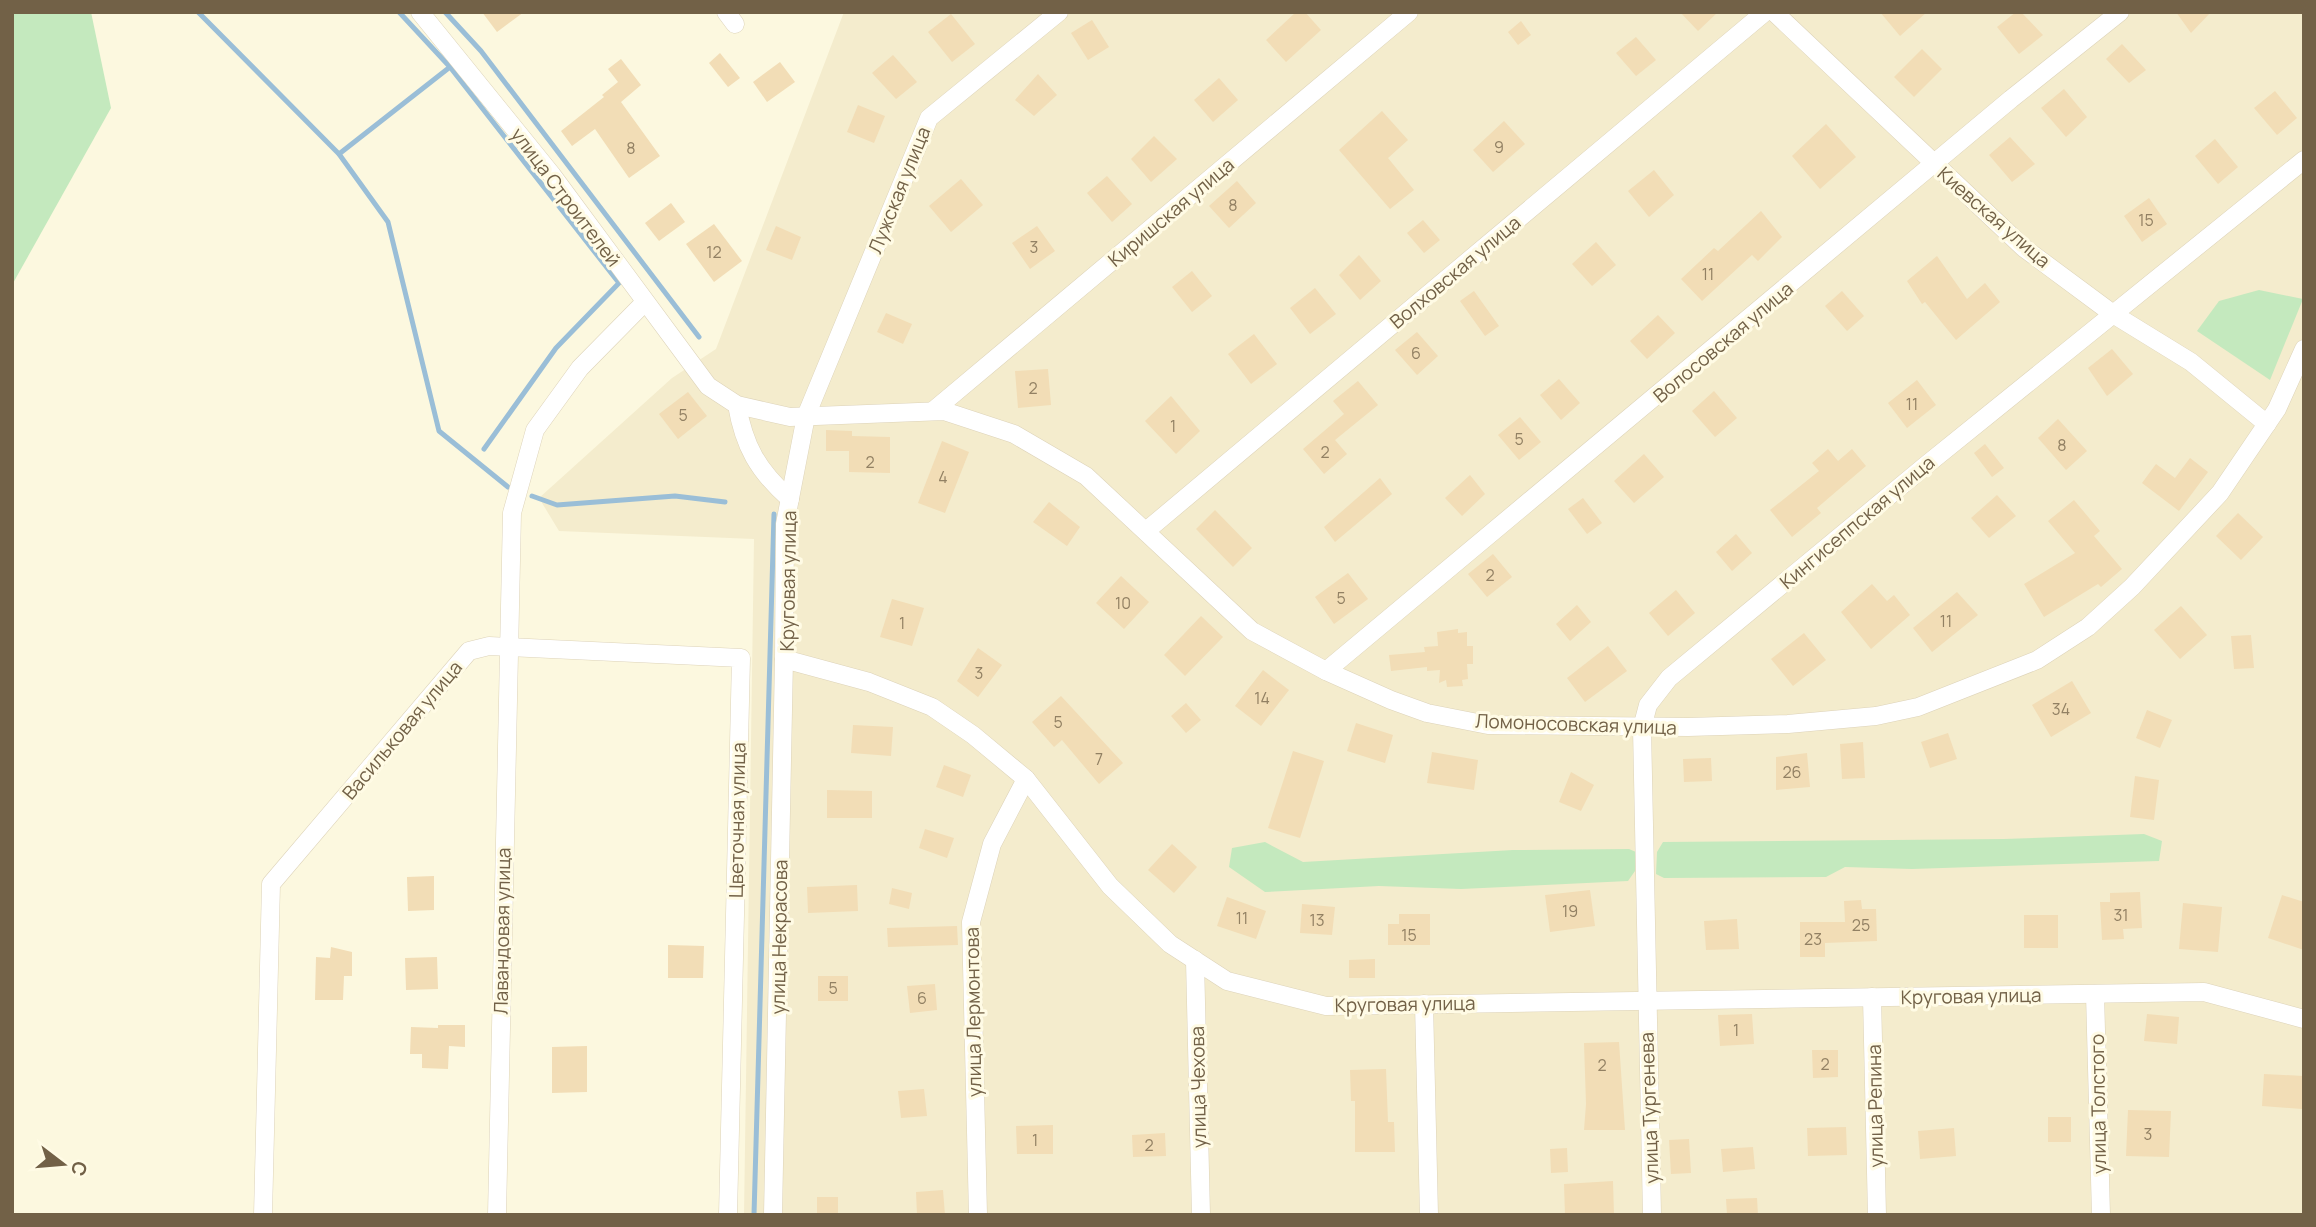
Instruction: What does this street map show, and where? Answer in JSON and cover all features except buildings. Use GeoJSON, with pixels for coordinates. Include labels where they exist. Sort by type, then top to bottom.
{"type":"FeatureCollection","features":[{"type":"Feature","properties":{"kind":"street","name":"улица Строителей"},"geometry":{"type":"LineString","coordinates":[[420,12],[552,175],[708,386]]}},
{"type":"Feature","properties":{"kind":"street","name":"Лужская улица"},"geometry":{"type":"LineString","coordinates":[[806,416],[929,118],[1059,12]]}},
{"type":"Feature","properties":{"kind":"street","name":"Киришская улица"},"geometry":{"type":"LineString","coordinates":[[933,411],[1409,12]]}},
{"type":"Feature","properties":{"kind":"street","name":"Волховская улица"},"geometry":{"type":"LineString","coordinates":[[1146,531],[1765,12]]}},
{"type":"Feature","properties":{"kind":"street","name":"Киевская улица"},"geometry":{"type":"LineString","coordinates":[[1774,12],[2024,248],[2113,314],[2190,362],[2267,424]]}},
{"type":"Feature","properties":{"kind":"street","name":"Волосовская улица"},"geometry":{"type":"LineString","coordinates":[[1326,671],[2120,12]]}},
{"type":"Feature","properties":{"kind":"street","name":"Кингисеппская улица"},"geometry":{"type":"LineString","coordinates":[[1646,1000],[1642,728],[1648,705],[1669,678],[2304,160]]}},
{"type":"Feature","properties":{"kind":"street"},"geometry":{"type":"LineString","coordinates":[[507,646],[512,513],[535,430],[580,368],[645,302]]}},
{"type":"Feature","properties":{"kind":"street","name":"Ломоносовская улица"},"geometry":{"type":"LineString","coordinates":[[708,386],[737,405],[790,417],[944,411],[1014,434],[1086,476],[1252,631],[1326,671],[1427,713],[1488,725],[1642,728],[1754,726],[1876,716],[1918,707],[2037,660],[2088,627],[2132,587],[2220,493],[2267,424],[2304,349]]}},
{"type":"Feature","properties":{"kind":"street"},"geometry":{"type":"LineString","coordinates":[[737,405],[743,440],[772,484],[790,499]]}},
{"type":"Feature","properties":{"kind":"street","name":"Круговая улица"},"geometry":{"type":"LineString","coordinates":[[806,416],[785,524],[784,659],[869,682],[932,707],[973,735],[1026,779],[1110,886],[1170,944],[1227,981],[1326,1006],[2204,992],[2304,1019]]}},
{"type":"Feature","properties":{"kind":"street","name":"Васильковая улица"},"geometry":{"type":"LineString","coordinates":[[263,1215],[271,884],[469,651],[489,646],[507,646]]}},
{"type":"Feature","properties":{"kind":"street","name":"Лавандовая улица"},"geometry":{"type":"LineString","coordinates":[[497,1215],[507,646]]}},
{"type":"Feature","properties":{"kind":"street","name":"Цветочная улица"},"geometry":{"type":"LineString","coordinates":[[507,646],[741,658],[728,1215]]}},
{"type":"Feature","properties":{"kind":"street","name":"улица Некрасова"},"geometry":{"type":"LineString","coordinates":[[773,1215],[784,659]]}},
{"type":"Feature","properties":{"kind":"street","name":"улица Лермонтова"},"geometry":{"type":"LineString","coordinates":[[978,1215],[971,922],[992,844],[1026,779]]}},
{"type":"Feature","properties":{"kind":"street","name":"улица Чехова"},"geometry":{"type":"LineString","coordinates":[[1195,960],[1201,1215]]}},
{"type":"Feature","properties":{"kind":"street","name":"улица Толстого"},"geometry":{"type":"LineString","coordinates":[[2095,994],[2101,1215]]}},
{"type":"Feature","properties":{"kind":"street","name":"улица Репина"},"geometry":{"type":"LineString","coordinates":[[1872,997],[1878,1215]]}},
{"type":"Feature","properties":{"kind":"street","name":"улица Тургенева"},"geometry":{"type":"LineString","coordinates":[[1646,1000],[1652,1215]]}},
{"type":"Feature","properties":{"kind":"street"},"geometry":{"type":"LineString","coordinates":[[1424,1004],[1429,1215]]}},
{"type":"Feature","properties":{"kind":"shaded area"},"geometry":{"type":"Polygon","coordinates":[[[844,12],[2304,12],[2304,1215],[744,1215],[754,539],[559,531],[539,498],[672,378],[716,349],[844,12]]]}},
{"type":"Feature","properties":{"kind":"green space"},"geometry":{"type":"Polygon","coordinates":[[[12,12],[91,12],[111,108],[12,285],[12,12]]]}},
{"type":"Feature","properties":{"kind":"green space"},"geometry":{"type":"Polygon","coordinates":[[[2259,290],[2303,299],[2270,380],[2197,331],[2219,301],[2259,290]]]}},
{"type":"Feature","properties":{"kind":"green space"},"geometry":{"type":"Polygon","coordinates":[[[2144,834],[2162,841],[2159,861],[1912,869],[1845,867],[1826,877],[1664,878],[1656,874],[1657,852],[1663,842],[2004,839],[2144,834]]]}},
{"type":"Feature","properties":{"kind":"green space"},"geometry":{"type":"Polygon","coordinates":[[[1265,842],[1303,862],[1513,850],[1629,849],[1636,852],[1635,871],[1628,881],[1461,889],[1379,886],[1265,892],[1229,867],[1232,848],[1265,842]]]}},
{"type":"Feature","properties":{"kind":"waterway"},"geometry":{"type":"LineString","coordinates":[[198,12],[339,154],[388,222],[439,431],[508,487]]}},
{"type":"Feature","properties":{"kind":"waterway"},"geometry":{"type":"LineString","coordinates":[[399,12],[450,67],[619,283],[556,348],[484,449]]}},
{"type":"Feature","properties":{"kind":"waterway"},"geometry":{"type":"LineString","coordinates":[[445,12],[481,51],[699,337]]}},
{"type":"Feature","properties":{"kind":"waterway"},"geometry":{"type":"LineString","coordinates":[[339,154],[450,67]]}},
{"type":"Feature","properties":{"kind":"waterway"},"geometry":{"type":"LineString","coordinates":[[532,496],[557,505],[675,496],[725,502]]}},
{"type":"Feature","properties":{"kind":"waterway"},"geometry":{"type":"LineString","coordinates":[[754,1215],[774,514]]}}]}
